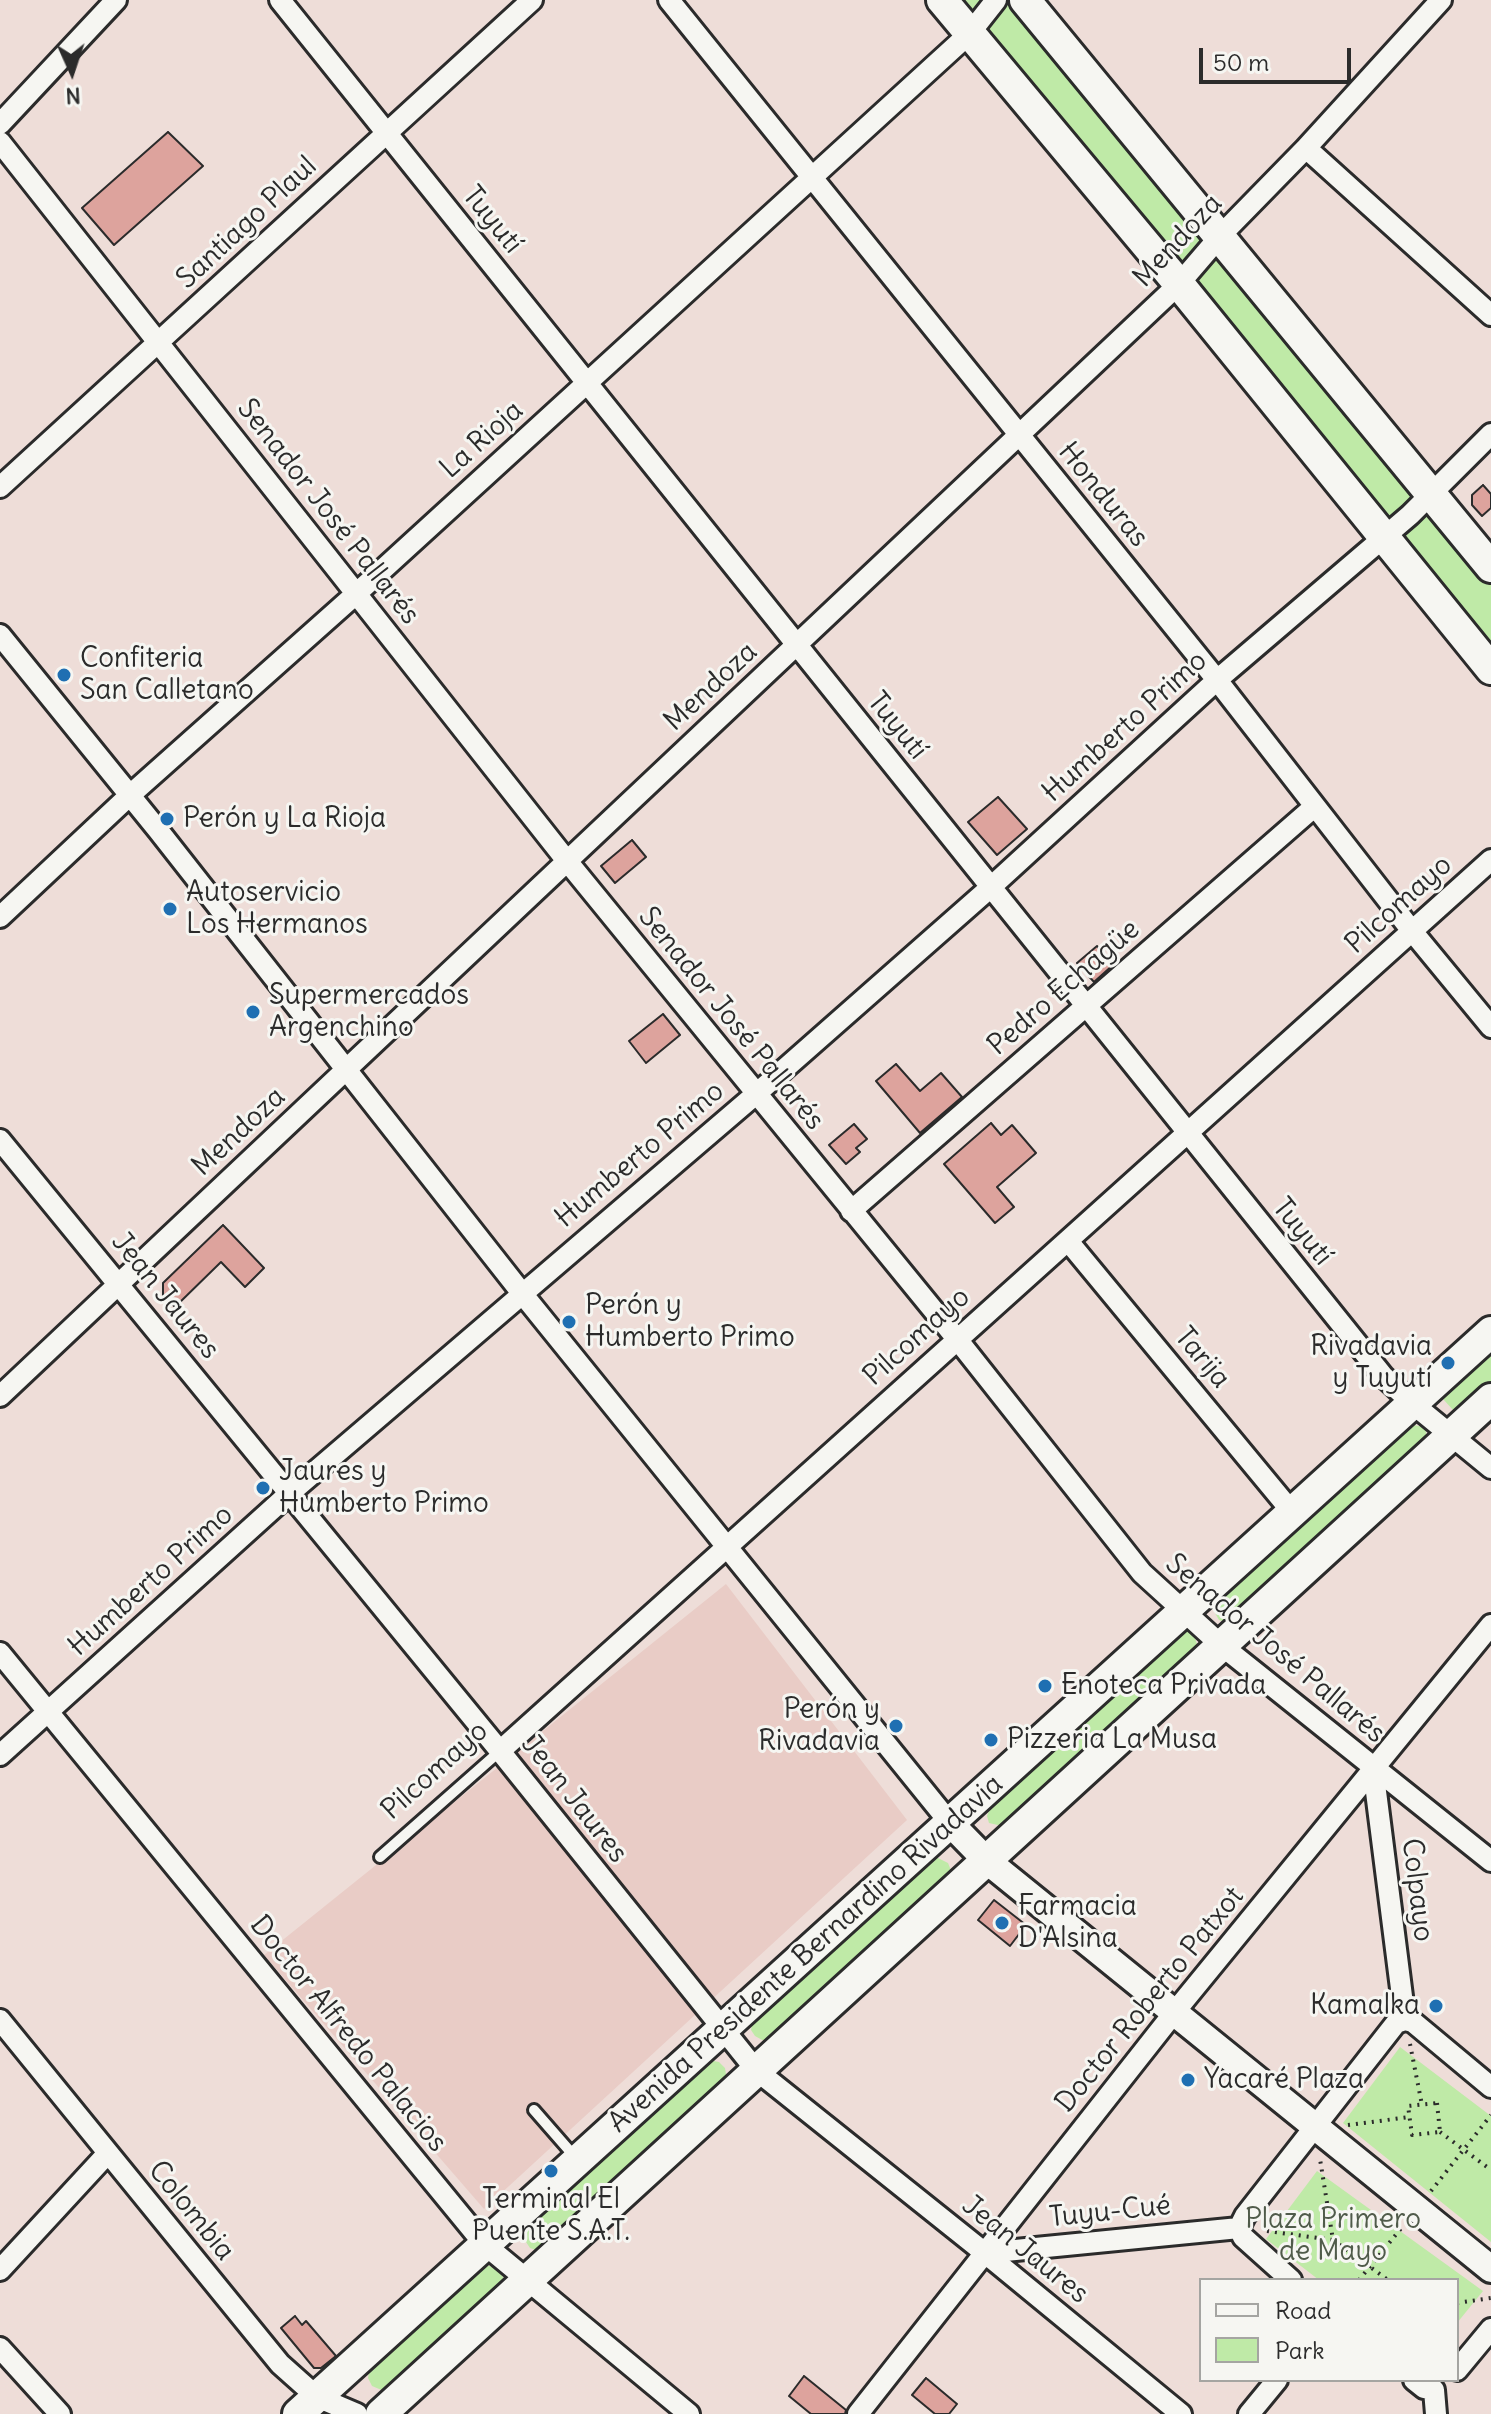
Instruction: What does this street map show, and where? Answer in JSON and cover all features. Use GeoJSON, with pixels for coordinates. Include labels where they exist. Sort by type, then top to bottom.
{"type":"FeatureCollection","features":[{"type":"Feature","properties":{"kind":"main road"},"geometry":{"type":"LineString","coordinates":[[942,0],[1179,284],[1491,669]]}},
{"type":"Feature","properties":{"kind":"main road"},"geometry":{"type":"LineString","coordinates":[[1025,0],[1491,567]]}},
{"type":"Feature","properties":{"kind":"main road","name":"Avenida Presidente Bernardino Rivadavia"},"geometry":{"type":"LineString","coordinates":[[308,2405],[1491,1332]]}},
{"type":"Feature","properties":{"kind":"main road","name":"Avenida Presidente Bernardino Rivadavia"},"geometry":{"type":"LineString","coordinates":[[381,2414],[1491,1399]]}},
{"type":"Feature","properties":{"kind":"street"},"geometry":{"type":"LineString","coordinates":[[0,124],[116,0]]}},
{"type":"Feature","properties":{"kind":"street","name":"Tuyutí"},"geometry":{"type":"LineString","coordinates":[[280,0],[1383,1376],[1491,1468]]}},
{"type":"Feature","properties":{"kind":"street","name":"Santiago Plaul"},"geometry":{"type":"LineString","coordinates":[[0,487],[532,0]]}},
{"type":"Feature","properties":{"kind":"street","name":"Honduras"},"geometry":{"type":"LineString","coordinates":[[669,0],[1217,680],[1314,807],[1491,1027]]}},
{"type":"Feature","properties":{"kind":"street","name":"La Rioja"},"geometry":{"type":"LineString","coordinates":[[0,917],[129,796],[357,593],[970,33],[996,0]]}},
{"type":"Feature","properties":{"kind":"street","name":"Mendoza"},"geometry":{"type":"LineString","coordinates":[[0,1396],[1179,284],[1441,0]]}},
{"type":"Feature","properties":{"kind":"street","name":"Senador José Pallarés"},"geometry":{"type":"LineString","coordinates":[[0,142],[567,861],[957,1339],[1142,1573],[1221,1645],[1491,1861]]}},
{"type":"Feature","properties":{"kind":"street"},"geometry":{"type":"LineString","coordinates":[[1306,148],[1491,315]]}},
{"type":"Feature","properties":{"kind":"street","name":"Humberto Primo"},"geometry":{"type":"LineString","coordinates":[[0,1755],[290,1493],[521,1292],[756,1094],[991,887],[1217,680],[1432,493],[1491,434]]}},
{"type":"Feature","properties":{"kind":"street"},"geometry":{"type":"LineString","coordinates":[[0,635],[521,1292],[950,1823],[986,1860],[1491,2269]]}},
{"type":"Feature","properties":{"kind":"street","name":"Pedro Echagüe"},"geometry":{"type":"LineString","coordinates":[[851,1211],[1314,807]]}},
{"type":"Feature","properties":{"kind":"street","name":"Pilcomayo"},"geometry":{"type":"LineString","coordinates":[[500,1751],[1491,860]]}},
{"type":"Feature","properties":{"kind":"street","name":"Jean Jaures"},"geometry":{"type":"LineString","coordinates":[[0,1140],[500,1751],[756,2070],[1181,2414]]}},
{"type":"Feature","properties":{"kind":"street","name":"Tarija"},"geometry":{"type":"LineString","coordinates":[[1068,1241],[1292,1512]]}},
{"type":"Feature","properties":{"kind":"street","name":"Doctor Roberto Patxot"},"geometry":{"type":"LineString","coordinates":[[858,2414],[1173,2014],[1491,1625]]}},
{"type":"Feature","properties":{"kind":"street","name":"Doctor Alfredo Palacios"},"geometry":{"type":"LineString","coordinates":[[0,1653],[484,2244],[689,2414]]}},
{"type":"Feature","properties":{"kind":"street","name":"Colpayo"},"geometry":{"type":"LineString","coordinates":[[1373,1768],[1405,2020]]}},
{"type":"Feature","properties":{"kind":"street","name":"Colombia"},"geometry":{"type":"LineString","coordinates":[[0,2020],[280,2364],[308,2405],[357,2414]]}},
{"type":"Feature","properties":{"kind":"street"},"geometry":{"type":"LineString","coordinates":[[1289,2278],[1243,2237],[1239,2228],[1245,2216],[1396,2023],[1405,2020],[1413,2022],[1491,2087]]}},
{"type":"Feature","properties":{"kind":"street"},"geometry":{"type":"LineString","coordinates":[[0,2270],[108,2153]]}},
{"type":"Feature","properties":{"kind":"street","name":"Tuyu-Cué"},"geometry":{"type":"LineString","coordinates":[[985,2253],[1239,2228]]}},
{"type":"Feature","properties":{"kind":"street"},"geometry":{"type":"LineString","coordinates":[[1459,2368],[1491,2329]]}},
{"type":"Feature","properties":{"kind":"street"},"geometry":{"type":"LineString","coordinates":[[0,2348],[60,2414]]}},
{"type":"Feature","properties":{"kind":"street"},"geometry":{"type":"LineString","coordinates":[[1249,2414],[1275,2382]]}},
{"type":"Feature","properties":{"kind":"street"},"geometry":{"type":"LineString","coordinates":[[1416,2382],[1424,2388],[1442,2385],[1436,2414]]}},
{"type":"Feature","properties":{"kind":"lane","name":"Pilcomayo"},"geometry":{"type":"LineString","coordinates":[[380,1857],[500,1751]]}},
{"type":"Feature","properties":{"kind":"lane"},"geometry":{"type":"LineString","coordinates":[[534,2110],[577,2160]]}},
{"type":"Feature","properties":{"kind":"path"},"geometry":{"type":"LineString","coordinates":[[1405,2020],[1422,2105]]}},
{"type":"Feature","properties":{"kind":"path"},"geometry":{"type":"LineString","coordinates":[[1440,2132],[1437,2103],[1408,2106],[1412,2135],[1440,2132],[1491,2170]]}},
{"type":"Feature","properties":{"kind":"path"},"geometry":{"type":"LineString","coordinates":[[1361,2278],[1491,2115]]}},
{"type":"Feature","properties":{"kind":"path"},"geometry":{"type":"LineString","coordinates":[[1333,2240],[1315,2129],[1410,2117]]}},
{"type":"Feature","properties":{"kind":"path"},"geometry":{"type":"LineString","coordinates":[[1239,2228],[1333,2240],[1385,2278]]}},
{"type":"Feature","properties":{"kind":"path"},"geometry":{"type":"LineString","coordinates":[[1459,2303],[1491,2298]]}},
{"type":"Feature","properties":{"kind":"shaded area"},"geometry":{"type":"Polygon","coordinates":[[[726,1584],[907,1820],[484,2209],[264,1955],[726,1584]]]}},
{"type":"Feature","properties":{"kind":"green space"},"geometry":{"type":"Polygon","coordinates":[[[942,0],[1025,0],[1491,567],[1491,669],[942,0]]]}},
{"type":"Feature","properties":{"kind":"green space"},"geometry":{"type":"Polygon","coordinates":[[[1491,1348],[1491,1383],[1466,1407],[1453,1410],[1443,1399],[1444,1392],[1491,1348]]]}},
{"type":"Feature","properties":{"kind":"green space"},"geometry":{"type":"Polygon","coordinates":[[[1405,1426],[1425,1427],[1427,1437],[1234,1618],[1225,1622],[1219,1620],[1212,1608],[1213,1600],[1405,1426]]]}},
{"type":"Feature","properties":{"kind":"green space"},"geometry":{"type":"Polygon","coordinates":[[[1182,1630],[1194,1635],[1198,1647],[1002,1826],[989,1823],[987,1816],[991,1805],[1182,1630]]]}},
{"type":"Feature","properties":{"kind":"green space"},"geometry":{"type":"Polygon","coordinates":[[[936,1857],[948,1863],[952,1873],[772,2040],[764,2041],[755,2036],[751,2030],[753,2020],[930,1859],[936,1857]]]}},
{"type":"Feature","properties":{"kind":"green space","name":"Plaza Primero de Mayo"},"geometry":{"type":"Polygon","coordinates":[[[1400,2047],[1491,2116],[1491,2242],[1343,2123],[1400,2047]]]}},
{"type":"Feature","properties":{"kind":"green space"},"geometry":{"type":"Polygon","coordinates":[[[708,2060],[719,2062],[725,2068],[727,2081],[539,2251],[530,2248],[522,2236],[525,2226],[708,2060]]]}},
{"type":"Feature","properties":{"kind":"green space","name":"Plaza Primero de Mayo"},"geometry":{"type":"Polygon","coordinates":[[[1317,2171],[1483,2291],[1459,2321],[1459,2278],[1316,2278],[1266,2239],[1317,2171]]]}},
{"type":"Feature","properties":{"kind":"green space"},"geometry":{"type":"Polygon","coordinates":[[[486,2265],[499,2269],[504,2285],[384,2391],[372,2386],[368,2378],[370,2366],[486,2265]]]}},
{"type":"Feature","properties":{"kind":"building"},"geometry":{"type":"Polygon","coordinates":[[[168,132],[203,166],[114,245],[82,208],[168,132]]]}},
{"type":"Feature","properties":{"kind":"building"},"geometry":{"type":"Polygon","coordinates":[[[1483,485],[1491,494],[1491,508],[1482,516],[1472,505],[1472,495],[1483,485]]]}},
{"type":"Feature","properties":{"kind":"building"},"geometry":{"type":"Polygon","coordinates":[[[998,797],[1027,829],[997,855],[968,822],[998,797]]]}},
{"type":"Feature","properties":{"kind":"building"},"geometry":{"type":"Polygon","coordinates":[[[632,840],[646,857],[615,883],[601,866],[632,840]]]}},
{"type":"Feature","properties":{"kind":"building"},"geometry":{"type":"Polygon","coordinates":[[[1097,946],[1113,965],[1094,982],[1077,963],[1097,946]]]}},
{"type":"Feature","properties":{"kind":"building"},"geometry":{"type":"Polygon","coordinates":[[[663,1014],[680,1035],[646,1063],[629,1041],[663,1014]]]}},
{"type":"Feature","properties":{"kind":"building"},"geometry":{"type":"Polygon","coordinates":[[[896,1064],[920,1091],[941,1073],[962,1097],[920,1133],[876,1081],[896,1064]]]}},
{"type":"Feature","properties":{"kind":"building"},"geometry":{"type":"Polygon","coordinates":[[[991,1123],[1001,1135],[1012,1125],[1036,1153],[997,1187],[1014,1207],[995,1223],[944,1164],[991,1123]]]}},
{"type":"Feature","properties":{"kind":"building"},"geometry":{"type":"Polygon","coordinates":[[[854,1124],[867,1139],[856,1148],[860,1152],[846,1164],[829,1145],[854,1124]]]}},
{"type":"Feature","properties":{"kind":"building"},"geometry":{"type":"Polygon","coordinates":[[[223,1225],[264,1268],[245,1287],[221,1262],[175,1307],[163,1295],[163,1283],[223,1225]]]}},
{"type":"Feature","properties":{"kind":"building","name":"Farmacia D'Alsina"},"geometry":{"type":"Polygon","coordinates":[[[994,1900],[1026,1925],[1010,1946],[978,1920],[994,1900]]]}},
{"type":"Feature","properties":{"kind":"building"},"geometry":{"type":"Polygon","coordinates":[[[295,2316],[302,2325],[306,2321],[336,2356],[321,2368],[314,2368],[281,2328],[295,2316]]]}},
{"type":"Feature","properties":{"kind":"building"},"geometry":{"type":"Polygon","coordinates":[[[804,2376],[846,2410],[845,2414],[811,2414],[789,2396],[804,2376]]]}},
{"type":"Feature","properties":{"kind":"building"},"geometry":{"type":"Polygon","coordinates":[[[926,2378],[957,2404],[949,2414],[935,2414],[912,2395],[926,2378]]]}},
{"type":"Feature","properties":{"kind":"place","name":"Confiteria San Calletano"},"geometry":{"type":"Point","coordinates":[64,675]}},
{"type":"Feature","properties":{"kind":"place","name":"Perón y La Rioja"},"geometry":{"type":"Point","coordinates":[167,819]}},
{"type":"Feature","properties":{"kind":"place","name":"Autoservicio Los Hermanos"},"geometry":{"type":"Point","coordinates":[170,909]}},
{"type":"Feature","properties":{"kind":"place","name":"Supermercados Argenchino"},"geometry":{"type":"Point","coordinates":[253,1012]}},
{"type":"Feature","properties":{"kind":"place","name":"Perón y Humberto Primo"},"geometry":{"type":"Point","coordinates":[569,1322]}},
{"type":"Feature","properties":{"kind":"place","name":"Rivadavia y Tuyutí"},"geometry":{"type":"Point","coordinates":[1448,1363]}},
{"type":"Feature","properties":{"kind":"place","name":"Jaures y Humberto Primo"},"geometry":{"type":"Point","coordinates":[263,1488]}},
{"type":"Feature","properties":{"kind":"place","name":"Enoteca Privada"},"geometry":{"type":"Point","coordinates":[1045,1686]}},
{"type":"Feature","properties":{"kind":"place","name":"Perón y Rivadavia"},"geometry":{"type":"Point","coordinates":[896,1726]}},
{"type":"Feature","properties":{"kind":"place","name":"Pizzeria La Musa"},"geometry":{"type":"Point","coordinates":[991,1740]}},
{"type":"Feature","properties":{"kind":"place","name":"Farmacia D'Alsina"},"geometry":{"type":"Point","coordinates":[1002,1923]}},
{"type":"Feature","properties":{"kind":"place","name":"Kamalka"},"geometry":{"type":"Point","coordinates":[1436,2006]}},
{"type":"Feature","properties":{"kind":"place","name":"Yacaré Plaza"},"geometry":{"type":"Point","coordinates":[1188,2080]}},
{"type":"Feature","properties":{"kind":"place","name":"Terminal El Puente S.A.T."},"geometry":{"type":"Point","coordinates":[551,2171]}}]}
